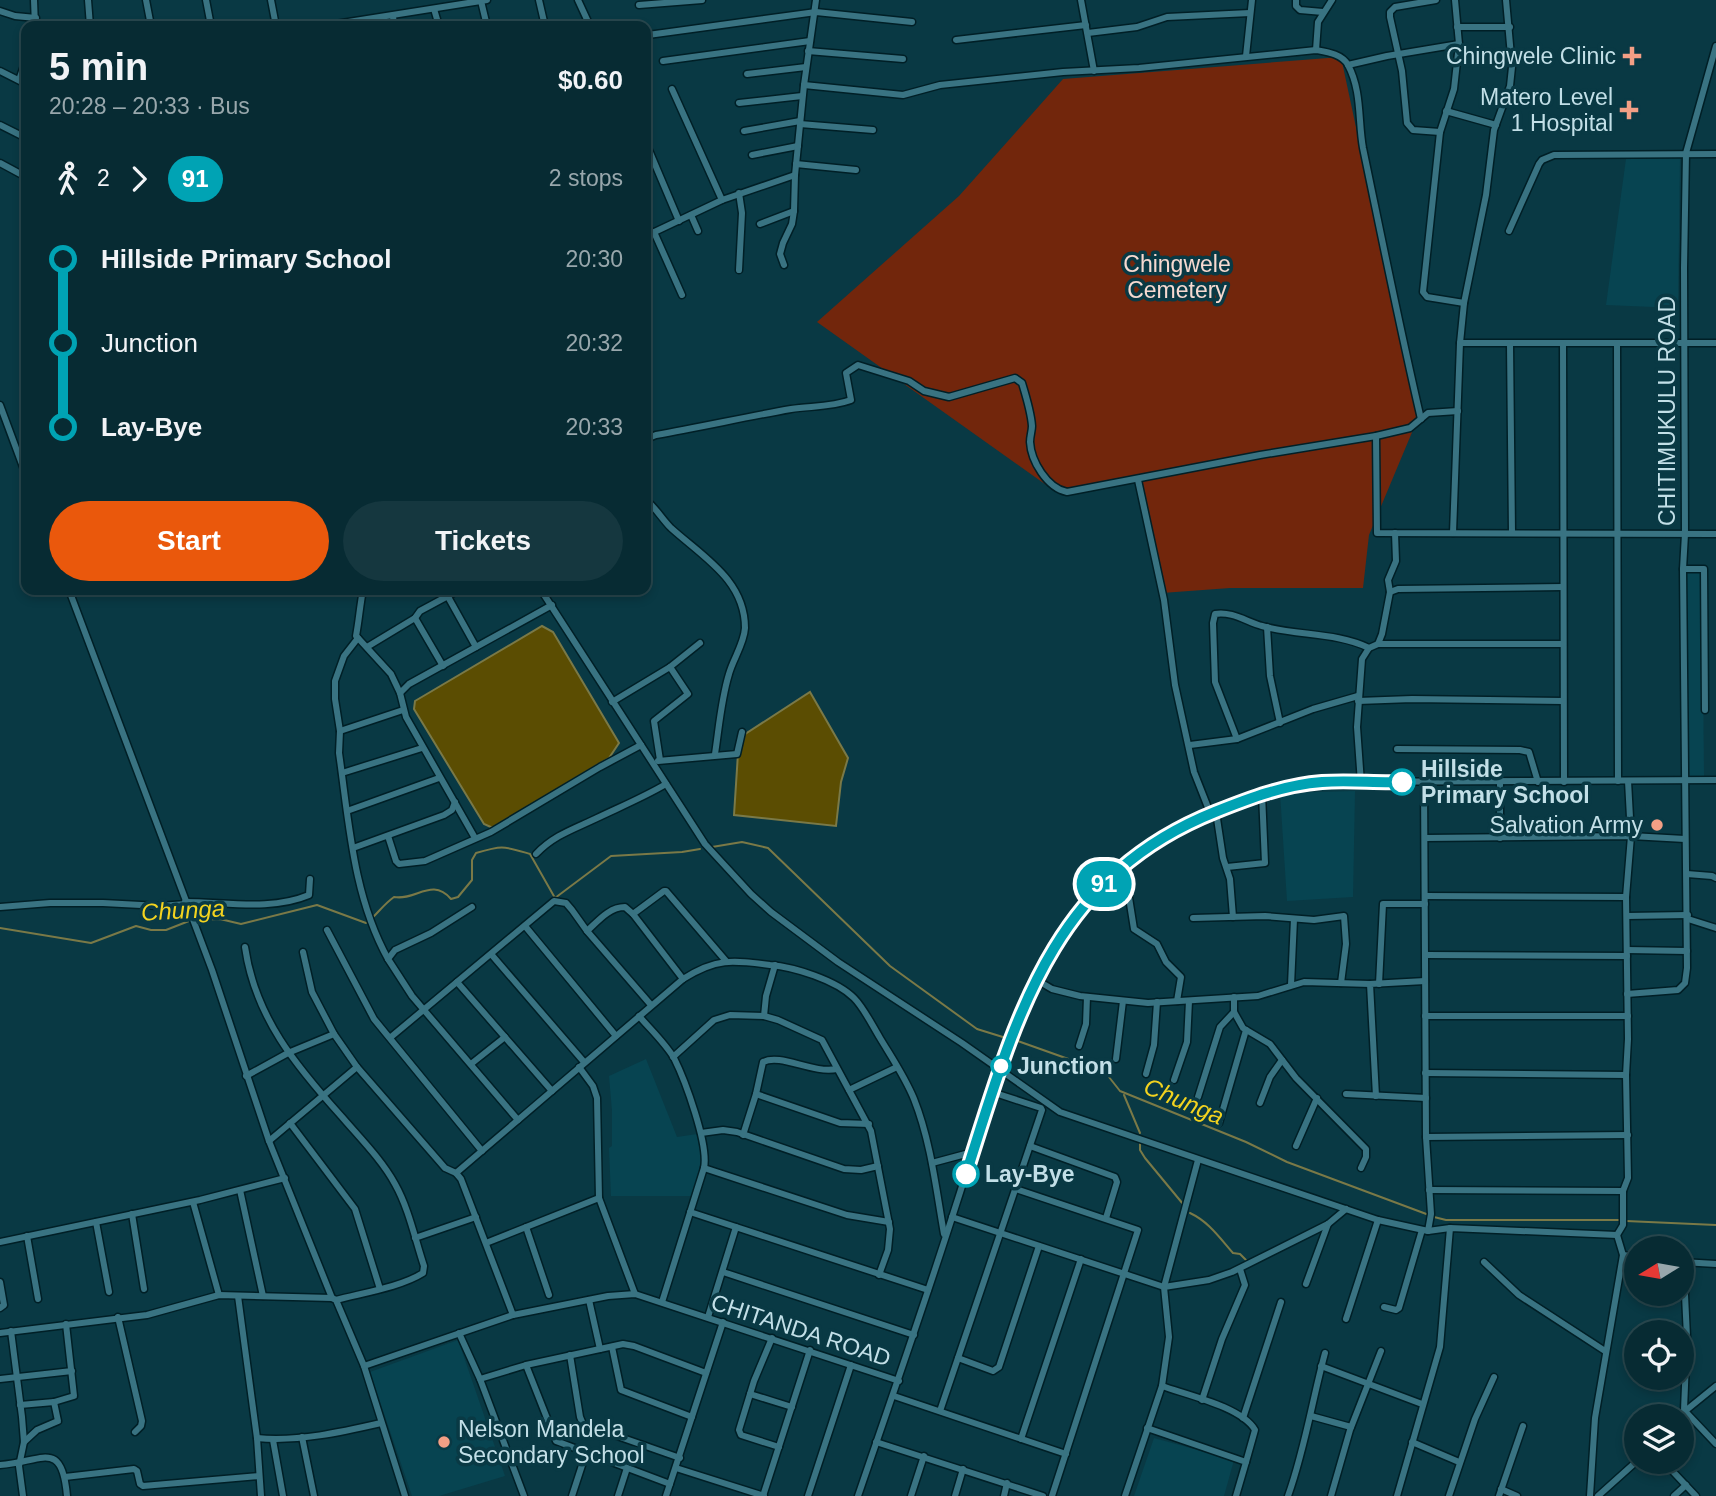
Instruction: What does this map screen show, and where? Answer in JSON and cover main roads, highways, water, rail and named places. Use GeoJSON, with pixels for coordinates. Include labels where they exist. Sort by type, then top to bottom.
{"type":"FeatureCollection","features":[{"type":"Feature","properties":{"kind":"waterway","name":"Chunga"},"geometry":{"type":"LineString","coordinates":[[712,847],[742,842],[768,848],[890,966],[977,1029],[1006,1038]]}},
{"type":"Feature","properties":{"kind":"waterway","name":"Chunga"},"geometry":{"type":"LineString","coordinates":[[371,919],[394,897],[430,890],[437,890],[451,899],[458,897],[472,880],[472,860],[476,853],[492,849],[508,848],[530,854],[555,898],[611,856],[700,849]]}},
{"type":"Feature","properties":{"kind":"waterway","name":"Chunga"},"geometry":{"type":"LineString","coordinates":[[195,920],[220,919],[241,924],[317,905],[366,923]]}},
{"type":"Feature","properties":{"kind":"waterway","name":"Chunga"},"geometry":{"type":"LineString","coordinates":[[0,928],[91,943],[136,926],[166,930],[189,921]]}},
{"type":"Feature","properties":{"kind":"waterway","name":"Chunga"},"geometry":{"type":"LineString","coordinates":[[1012,1039],[1105,1072],[1120,1091],[1246,1142],[1287,1162],[1429,1215]]}},
{"type":"Feature","properties":{"kind":"waterway"},"geometry":{"type":"LineString","coordinates":[[1124,1095],[1140,1133]]}},
{"type":"Feature","properties":{"kind":"waterway"},"geometry":{"type":"LineString","coordinates":[[1140,1142],[1140,1150],[1145,1158],[1183,1204]]}},
{"type":"Feature","properties":{"kind":"waterway"},"geometry":{"type":"LineString","coordinates":[[1190,1213],[1208,1225],[1233,1253],[1240,1254],[1246,1260]]}},
{"type":"Feature","properties":{"kind":"waterway","name":"Chunga"},"geometry":{"type":"LineString","coordinates":[[1434,1217],[1446,1220],[1621,1220]]}},
{"type":"Feature","properties":{"kind":"waterway","name":"Chunga"},"geometry":{"type":"LineString","coordinates":[[1626,1221],[1716,1225]]}},
{"type":"Feature","properties":{"kind":"place","name":"Chingwele Clinic"},"geometry":{"type":"Point","coordinates":[1632,56]}},
{"type":"Feature","properties":{"kind":"place","name":"Matero Level 1 Hospital"},"geometry":{"type":"Point","coordinates":[1629,110]}},
{"type":"Feature","properties":{"kind":"place","name":"Hillside Primary School"},"geometry":{"type":"Point","coordinates":[1402,782]}},
{"type":"Feature","properties":{"kind":"place","name":"Salvation Army"},"geometry":{"type":"Point","coordinates":[1657,825]}},
{"type":"Feature","properties":{"kind":"place","name":"Junction"},"geometry":{"type":"Point","coordinates":[1001,1066]}},
{"type":"Feature","properties":{"kind":"place","name":"Lay-Bye"},"geometry":{"type":"Point","coordinates":[966,1174]}},
{"type":"Feature","properties":{"kind":"place","name":"Nelson Mandela Secondary School"},"geometry":{"type":"Point","coordinates":[444,1442]}},
{"type":"Feature","properties":{"kind":"park label","name":"Chingwele Cemetery"},"geometry":{"type":"Point","coordinates":[1177,277]}}]}
